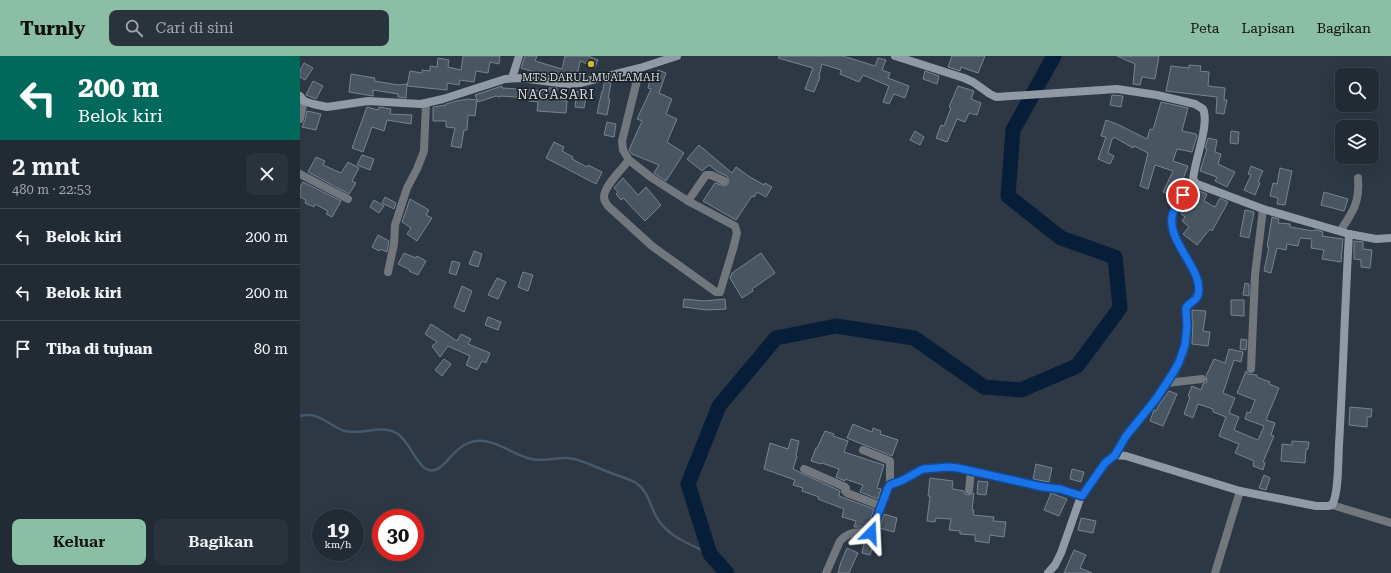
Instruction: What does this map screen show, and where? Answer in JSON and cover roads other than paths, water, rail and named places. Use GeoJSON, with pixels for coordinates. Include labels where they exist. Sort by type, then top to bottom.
{"type":"FeatureCollection","features":[{"type":"Feature","properties":{"kind":"street"},"geometry":{"type":"LineString","coordinates":[[512,78],[518,56]]}},
{"type":"Feature","properties":{"kind":"street"},"geometry":{"type":"LineString","coordinates":[[300,119],[302,99],[313,104],[327,107],[368,101],[415,104],[426,103],[492,82],[512,78],[574,83],[590,81],[640,68],[677,56]]}},
{"type":"Feature","properties":{"kind":"street"},"geometry":{"type":"LineString","coordinates":[[894,56],[964,78],[973,82],[992,96],[1001,97],[1084,91],[1126,90],[1157,95],[1195,104],[1202,108],[1205,113],[1202,139],[1193,180],[1173,214],[1172,222],[1174,234],[1197,277],[1199,285],[1199,293],[1197,297],[1186,308],[1187,327],[1185,345],[1179,362],[1167,383],[1126,436],[1115,455],[1105,463],[1082,496],[1056,565],[1048,573]]}},
{"type":"Feature","properties":{"kind":"street"},"geometry":{"type":"LineString","coordinates":[[629,160],[606,190],[604,198],[608,206],[652,246],[718,292],[721,289],[733,249],[736,229],[730,222],[668,189],[629,160],[623,150],[622,141],[640,68]]}},
{"type":"Feature","properties":{"kind":"street"},"geometry":{"type":"LineString","coordinates":[[388,272],[394,244],[395,224],[407,188],[420,164],[424,151],[426,103]]}},
{"type":"Feature","properties":{"kind":"street"},"geometry":{"type":"LineString","coordinates":[[300,174],[348,199]]}},
{"type":"Feature","properties":{"kind":"street"},"geometry":{"type":"LineString","coordinates":[[688,201],[704,176],[711,175],[724,181]]}},
{"type":"Feature","properties":{"kind":"street"},"geometry":{"type":"LineString","coordinates":[[1340,231],[1357,203],[1359,189],[1358,178]]}},
{"type":"Feature","properties":{"kind":"street"},"geometry":{"type":"LineString","coordinates":[[1193,180],[1200,186],[1264,208],[1349,234],[1376,239],[1391,238]]}},
{"type":"Feature","properties":{"kind":"street"},"geometry":{"type":"LineString","coordinates":[[1251,369],[1255,275],[1264,208]]}},
{"type":"Feature","properties":{"kind":"street"},"geometry":{"type":"LineString","coordinates":[[1332,505],[1336,495],[1344,371],[1349,234]]}},
{"type":"Feature","properties":{"kind":"street"},"geometry":{"type":"LineString","coordinates":[[1167,383],[1202,379]]}},
{"type":"Feature","properties":{"kind":"street"},"geometry":{"type":"LineString","coordinates":[[862,450],[890,460],[890,485]]}},
{"type":"Feature","properties":{"kind":"street"},"geometry":{"type":"LineString","coordinates":[[1115,455],[1126,456],[1240,491],[1316,506],[1332,505],[1391,523]]}},
{"type":"Feature","properties":{"kind":"street"},"geometry":{"type":"LineString","coordinates":[[826,573],[840,541],[845,536],[853,533],[863,532],[870,534],[872,532],[886,491],[890,485],[923,469],[949,467],[1043,487],[1060,489],[1082,496]]}},
{"type":"Feature","properties":{"kind":"street"},"geometry":{"type":"LineString","coordinates":[[804,469],[845,486],[845,492],[847,493],[881,506]]}},
{"type":"Feature","properties":{"kind":"street"},"geometry":{"type":"LineString","coordinates":[[969,490],[971,471]]}},
{"type":"Feature","properties":{"kind":"street"},"geometry":{"type":"LineString","coordinates":[[1215,573],[1240,491]]}},
{"type":"Feature","properties":{"kind":"waterway"},"geometry":{"type":"LineString","coordinates":[[727,573],[710,554],[688,484],[719,406],[776,338],[836,326],[914,338],[984,387],[1021,390],[1077,366],[1120,308],[1115,257],[1061,238],[1008,196],[1013,130],[1054,56]]}},
{"type":"Feature","properties":{"kind":"waterway"},"geometry":{"type":"LineString","coordinates":[[300,416],[307,415],[319,417],[345,431],[392,431],[402,438],[421,464],[429,470],[435,470],[441,467],[458,450],[474,441],[491,442],[532,459],[541,460],[568,458],[580,461],[636,483],[644,491],[656,516],[664,527],[676,537],[710,554]]}},
{"type":"Feature","properties":{"kind":"place","name":"MTS DARUL MUALAMAH"},"geometry":{"type":"Point","coordinates":[591,64]}},
{"type":"Feature","properties":{"kind":"district","name":"NAGASARI"},"geometry":{"type":"Point","coordinates":[556,94]}}]}
